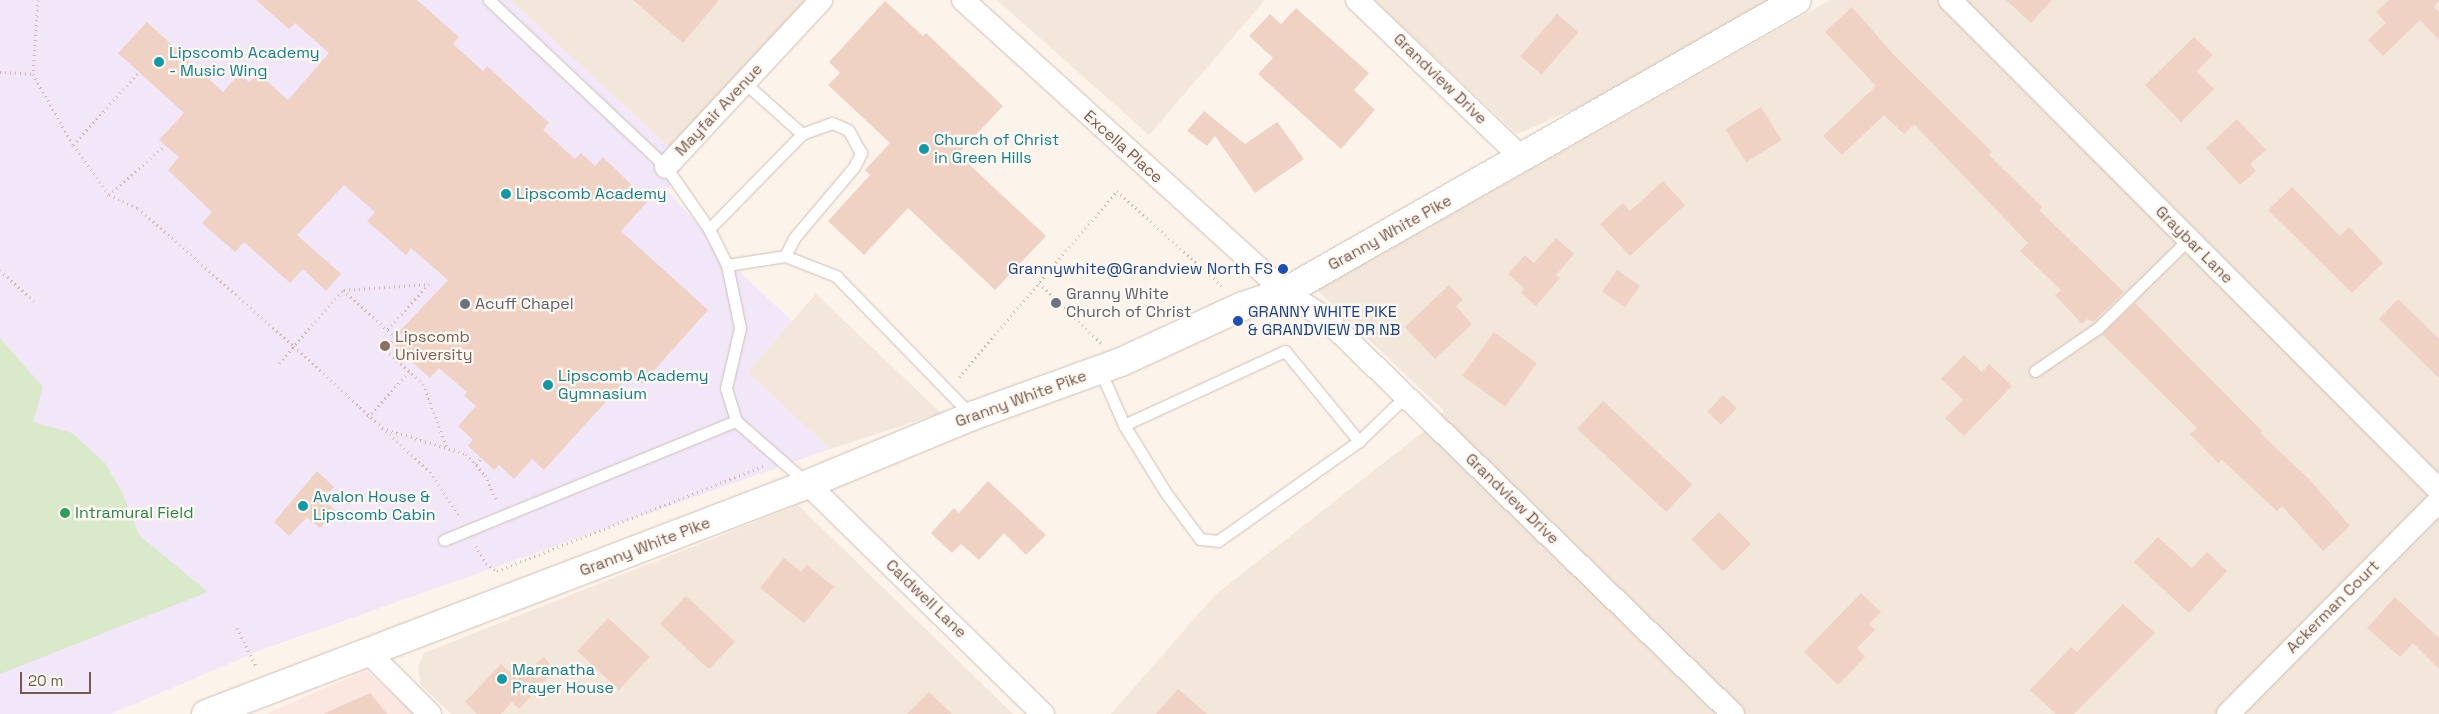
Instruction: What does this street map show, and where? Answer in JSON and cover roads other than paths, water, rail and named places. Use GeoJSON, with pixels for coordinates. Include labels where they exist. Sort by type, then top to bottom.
{"type":"FeatureCollection","features":[{"type":"Feature","properties":{"kind":"main road","name":"Granny White Pike"},"geometry":{"type":"LineString","coordinates":[[206,714],[367,651],[486,609],[808,484],[972,416],[1111,366],[1243,306],[1285,292],[1523,159],[1797,0]]}},
{"type":"Feature","properties":{"kind":"street","name":"Mayfair Avenue"},"geometry":{"type":"LineString","coordinates":[[666,167],[821,0]]}},
{"type":"Feature","properties":{"kind":"street","name":"Excella Place"},"geometry":{"type":"LineString","coordinates":[[963,0],[1285,292]]}},
{"type":"Feature","properties":{"kind":"street","name":"Grandview Drive"},"geometry":{"type":"LineString","coordinates":[[1357,0],[1523,159]]}},
{"type":"Feature","properties":{"kind":"street","name":"Graybar Lane"},"geometry":{"type":"LineString","coordinates":[[1950,0],[2439,490]]}},
{"type":"Feature","properties":{"kind":"street","name":"Grandview Drive"},"geometry":{"type":"LineString","coordinates":[[1285,292],[1324,316],[1733,714]]}},
{"type":"Feature","properties":{"kind":"street","name":"Caldwell Lane"},"geometry":{"type":"LineString","coordinates":[[808,484],[1043,714]]}},
{"type":"Feature","properties":{"kind":"street","name":"Ackerman Court"},"geometry":{"type":"LineString","coordinates":[[2228,714],[2439,501]]}},
{"type":"Feature","properties":{"kind":"street"},"geometry":{"type":"LineString","coordinates":[[367,651],[430,714]]}},
{"type":"Feature","properties":{"kind":"lane"},"geometry":{"type":"LineString","coordinates":[[489,0],[666,167]]}},
{"type":"Feature","properties":{"kind":"lane"},"geometry":{"type":"LineString","coordinates":[[745,83],[802,134]]}},
{"type":"Feature","properties":{"kind":"lane"},"geometry":{"type":"LineString","coordinates":[[709,229],[802,134],[832,123],[848,130],[861,153],[854,167],[794,238],[785,256]]}},
{"type":"Feature","properties":{"kind":"lane","name":"Mayfair Avenue"},"geometry":{"type":"LineString","coordinates":[[666,167],[709,229],[726,265],[740,328],[726,388],[736,421]]}},
{"type":"Feature","properties":{"kind":"lane"},"geometry":{"type":"LineString","coordinates":[[2035,372],[2098,328],[2189,240]]}},
{"type":"Feature","properties":{"kind":"lane"},"geometry":{"type":"LineString","coordinates":[[726,265],[785,256],[836,276],[972,416]]}},
{"type":"Feature","properties":{"kind":"lane"},"geometry":{"type":"LineString","coordinates":[[1124,425],[1285,351],[1359,441]]}},
{"type":"Feature","properties":{"kind":"lane"},"geometry":{"type":"LineString","coordinates":[[1111,366],[1124,425],[1166,493],[1200,539],[1218,541],[1359,441],[1406,396]]}},
{"type":"Feature","properties":{"kind":"lane"},"geometry":{"type":"LineString","coordinates":[[444,540],[468,532],[736,421],[808,484]]}},
{"type":"Feature","properties":{"kind":"place","name":"Lipscomb Academy - Music Wing"},"geometry":{"type":"Point","coordinates":[159,62]}},
{"type":"Feature","properties":{"kind":"place","name":"Church of Christ in Green Hills"},"geometry":{"type":"Point","coordinates":[924,149]}},
{"type":"Feature","properties":{"kind":"place","name":"Lipscomb Academy"},"geometry":{"type":"Point","coordinates":[506,194]}},
{"type":"Feature","properties":{"kind":"place","name":"Grannywhite@Grandview North FS"},"geometry":{"type":"Point","coordinates":[1283,269]}},
{"type":"Feature","properties":{"kind":"place","name":"Granny White Church of Christ"},"geometry":{"type":"Point","coordinates":[1056,303]}},
{"type":"Feature","properties":{"kind":"place","name":"Acuff Chapel"},"geometry":{"type":"Point","coordinates":[465,304]}},
{"type":"Feature","properties":{"kind":"place","name":"GRANNY WHITE PIKE & GRANDVIEW DR NB"},"geometry":{"type":"Point","coordinates":[1238,321]}},
{"type":"Feature","properties":{"kind":"place","name":"Lipscomb University"},"geometry":{"type":"Point","coordinates":[385,346]}},
{"type":"Feature","properties":{"kind":"place","name":"Lipscomb Academy Gymnasium"},"geometry":{"type":"Point","coordinates":[548,385]}},
{"type":"Feature","properties":{"kind":"place","name":"Avalon House & Lipscomb Cabin"},"geometry":{"type":"Point","coordinates":[303,506]}},
{"type":"Feature","properties":{"kind":"place","name":"Intramural Field"},"geometry":{"type":"Point","coordinates":[65,513]}},
{"type":"Feature","properties":{"kind":"place","name":"Maranatha Prayer House"},"geometry":{"type":"Point","coordinates":[502,679]}}]}
